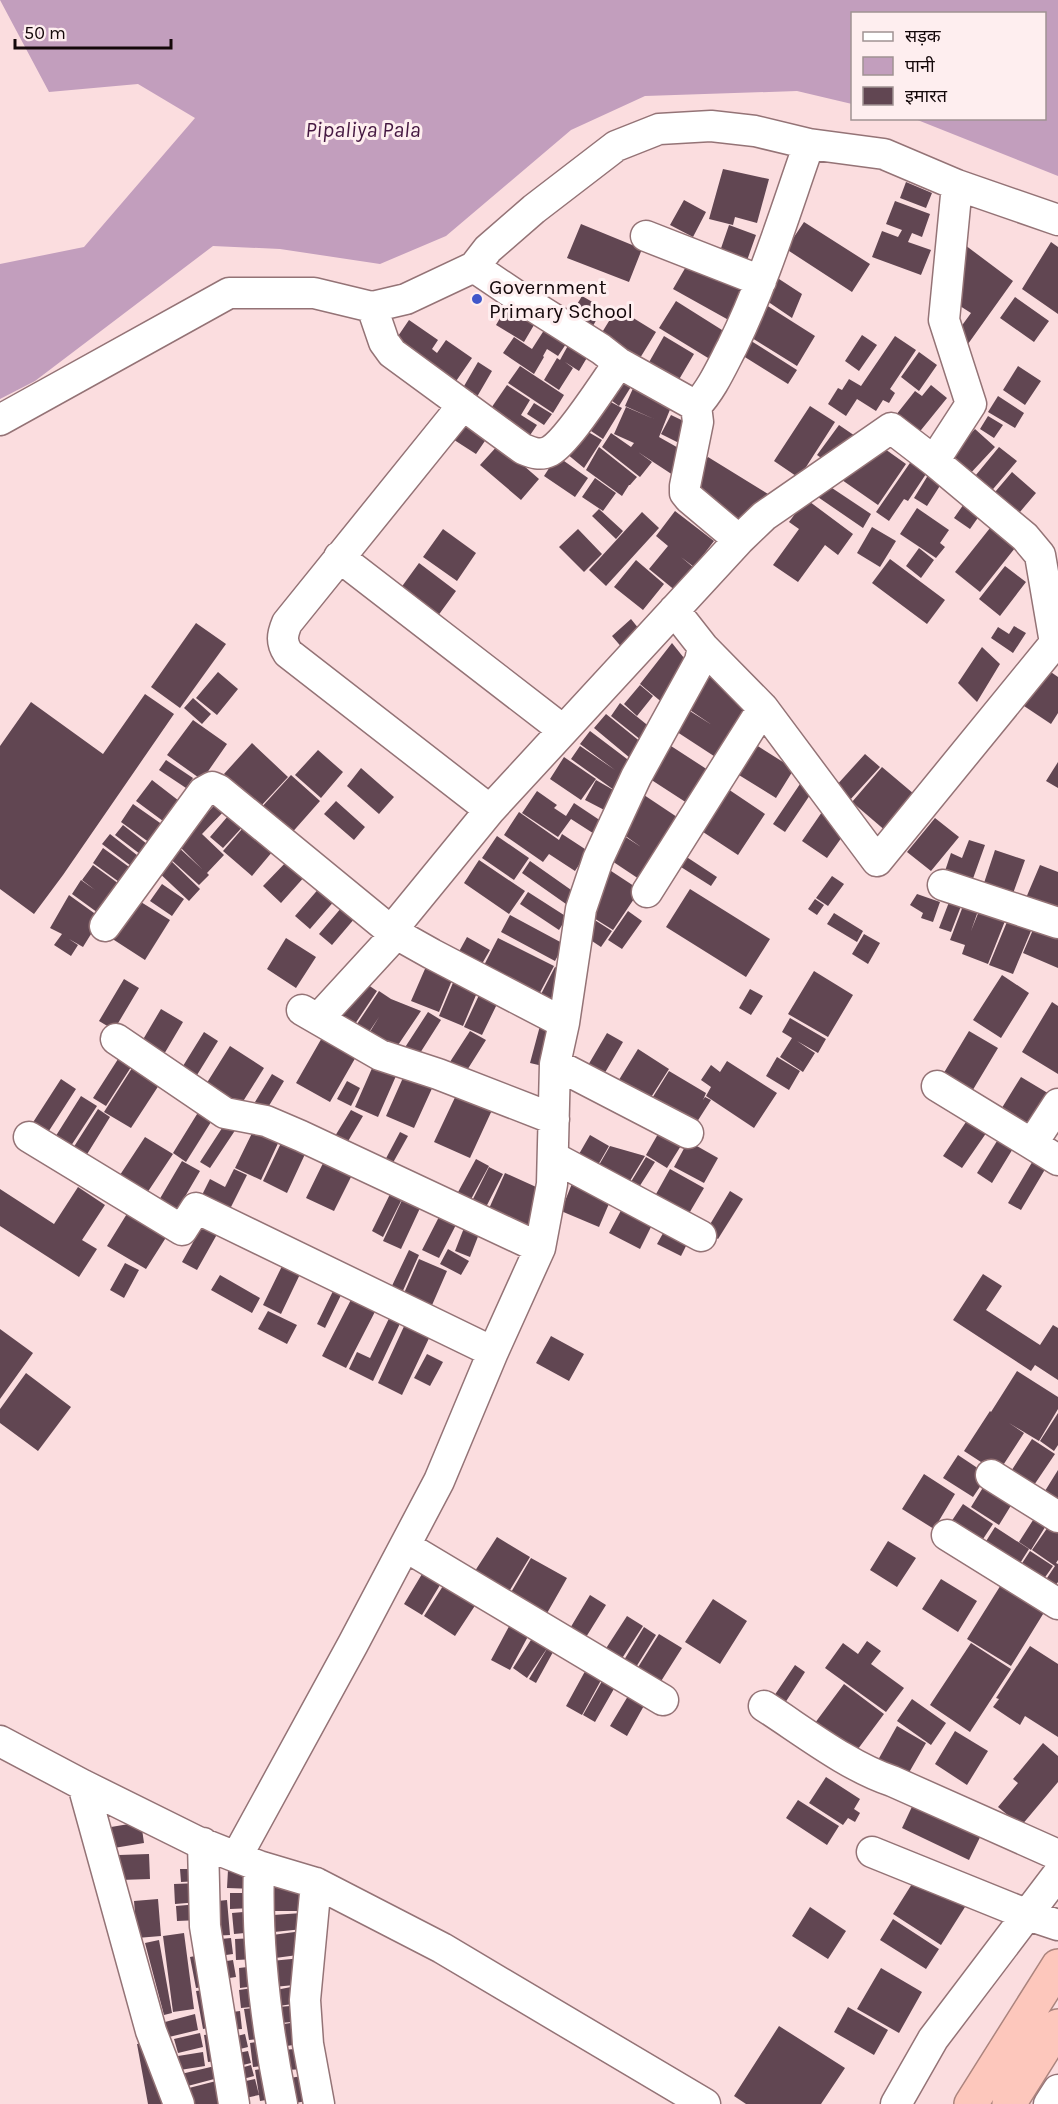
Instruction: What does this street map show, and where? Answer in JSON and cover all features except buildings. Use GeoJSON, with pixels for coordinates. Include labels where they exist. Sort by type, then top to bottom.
{"type":"FeatureCollection","features":[{"type":"Feature","properties":{"kind":"highway"},"geometry":{"type":"LineString","coordinates":[[971,2104],[1058,1966]]}},
{"type":"Feature","properties":{"kind":"highway"},"geometry":{"type":"LineString","coordinates":[[1009,2104],[1058,2026]]}},
{"type":"Feature","properties":{"kind":"street"},"geometry":{"type":"LineString","coordinates":[[0,420],[229,293],[314,293],[372,307],[406,299],[474,267],[488,249],[534,209],[616,146],[659,129],[711,126],[755,131],[809,144],[884,154],[957,185],[1058,220]]}},
{"type":"Feature","properties":{"kind":"street"},"geometry":{"type":"LineString","coordinates":[[739,540],[685,493],[698,422],[696,406],[716,379],[745,321],[762,280],[809,144]]}},
{"type":"Feature","properties":{"kind":"street"},"geometry":{"type":"LineString","coordinates":[[934,461],[970,404],[944,320],[957,185]]}},
{"type":"Feature","properties":{"kind":"street"},"geometry":{"type":"LineString","coordinates":[[646,236],[762,280]]}},
{"type":"Feature","properties":{"kind":"street"},"geometry":{"type":"LineString","coordinates":[[474,267],[601,348],[619,363],[696,406]]}},
{"type":"Feature","properties":{"kind":"street"},"geometry":{"type":"LineString","coordinates":[[372,307],[387,348],[523,449],[538,454],[550,451],[564,438],[619,363]]}},
{"type":"Feature","properties":{"kind":"street"},"geometry":{"type":"LineString","coordinates":[[463,405],[287,623],[282,634],[282,644],[288,653],[490,810]]}},
{"type":"Feature","properties":{"kind":"street"},"geometry":{"type":"LineString","coordinates":[[554,1119],[438,1074],[380,1055],[310,1015],[393,932],[490,810],[563,730],[674,610],[739,540],[764,516],[891,428],[1025,537],[1040,555],[1056,645],[877,861],[763,708],[703,648],[674,610]]}},
{"type":"Feature","properties":{"kind":"street"},"geometry":{"type":"LineString","coordinates":[[339,557],[563,730]]}},
{"type":"Feature","properties":{"kind":"street"},"geometry":{"type":"LineString","coordinates":[[282,2104],[264,2003],[258,1904],[248,1861],[439,1481],[540,1248],[552,1184],[555,1064],[564,1023],[581,909],[597,859],[636,777],[700,661],[703,648]]}},
{"type":"Feature","properties":{"kind":"street"},"geometry":{"type":"LineString","coordinates":[[647,892],[763,708]]}},
{"type":"Feature","properties":{"kind":"street"},"geometry":{"type":"LineString","coordinates":[[105,926],[203,792],[212,787],[219,790],[393,932],[564,1023]]}},
{"type":"Feature","properties":{"kind":"street"},"geometry":{"type":"LineString","coordinates":[[942,885],[1058,923]]}},
{"type":"Feature","properties":{"kind":"street"},"geometry":{"type":"LineString","coordinates":[[116,1039],[225,1113],[266,1121],[540,1248]]}},
{"type":"Feature","properties":{"kind":"street"},"geometry":{"type":"LineString","coordinates":[[555,1064],[688,1133]]}},
{"type":"Feature","properties":{"kind":"street"},"geometry":{"type":"LineString","coordinates":[[937,1086],[1058,1160]]}},
{"type":"Feature","properties":{"kind":"street"},"geometry":{"type":"LineString","coordinates":[[1032,1144],[1058,1104]]}},
{"type":"Feature","properties":{"kind":"street"},"geometry":{"type":"LineString","coordinates":[[29,1137],[182,1230],[196,1208],[493,1352]]}},
{"type":"Feature","properties":{"kind":"street"},"geometry":{"type":"LineString","coordinates":[[553,1157],[701,1236]]}},
{"type":"Feature","properties":{"kind":"street"},"geometry":{"type":"LineString","coordinates":[[992,1475],[1058,1517]]}},
{"type":"Feature","properties":{"kind":"street"},"geometry":{"type":"LineString","coordinates":[[946,1535],[1058,1604]]}},
{"type":"Feature","properties":{"kind":"street"},"geometry":{"type":"LineString","coordinates":[[405,1546],[663,1700]]}},
{"type":"Feature","properties":{"kind":"street"},"geometry":{"type":"LineString","coordinates":[[764,1706],[877,1777],[903,1786],[1058,1855]]}},
{"type":"Feature","properties":{"kind":"street"},"geometry":{"type":"LineString","coordinates":[[0,1741],[83,1785],[203,1843],[248,1861],[316,1883],[442,1948],[705,2104]]}},
{"type":"Feature","properties":{"kind":"street"},"geometry":{"type":"LineString","coordinates":[[83,1785],[151,2031],[179,2104]]}},
{"type":"Feature","properties":{"kind":"street"},"geometry":{"type":"LineString","coordinates":[[203,1843],[206,1926],[234,2104]]}},
{"type":"Feature","properties":{"kind":"street"},"geometry":{"type":"LineString","coordinates":[[872,1852],[1058,1925]]}},
{"type":"Feature","properties":{"kind":"street"},"geometry":{"type":"LineString","coordinates":[[896,2104],[933,2039],[1058,1874]]}},
{"type":"Feature","properties":{"kind":"street"},"geometry":{"type":"LineString","coordinates":[[316,1883],[305,2000],[308,2044],[319,2104]]}},
{"type":"Feature","properties":{"kind":"street"},"geometry":{"type":"LineString","coordinates":[[1049,2104],[1058,2090]]}},
{"type":"Feature","properties":{"kind":"water","name":"Pipaliya Pala"},"geometry":{"type":"Polygon","coordinates":[[[0,0],[1058,0],[1058,176],[918,120],[1046,120],[1046,12],[851,12],[851,104],[797,91],[645,96],[571,130],[446,236],[380,264],[280,249],[213,246],[35,381],[0,399],[0,264],[84,247],[195,118],[138,84],[49,92],[0,0]]]}},
{"type":"Feature","properties":{"kind":"place","name":"Government Primary School"},"geometry":{"type":"Point","coordinates":[477,299]}}]}
